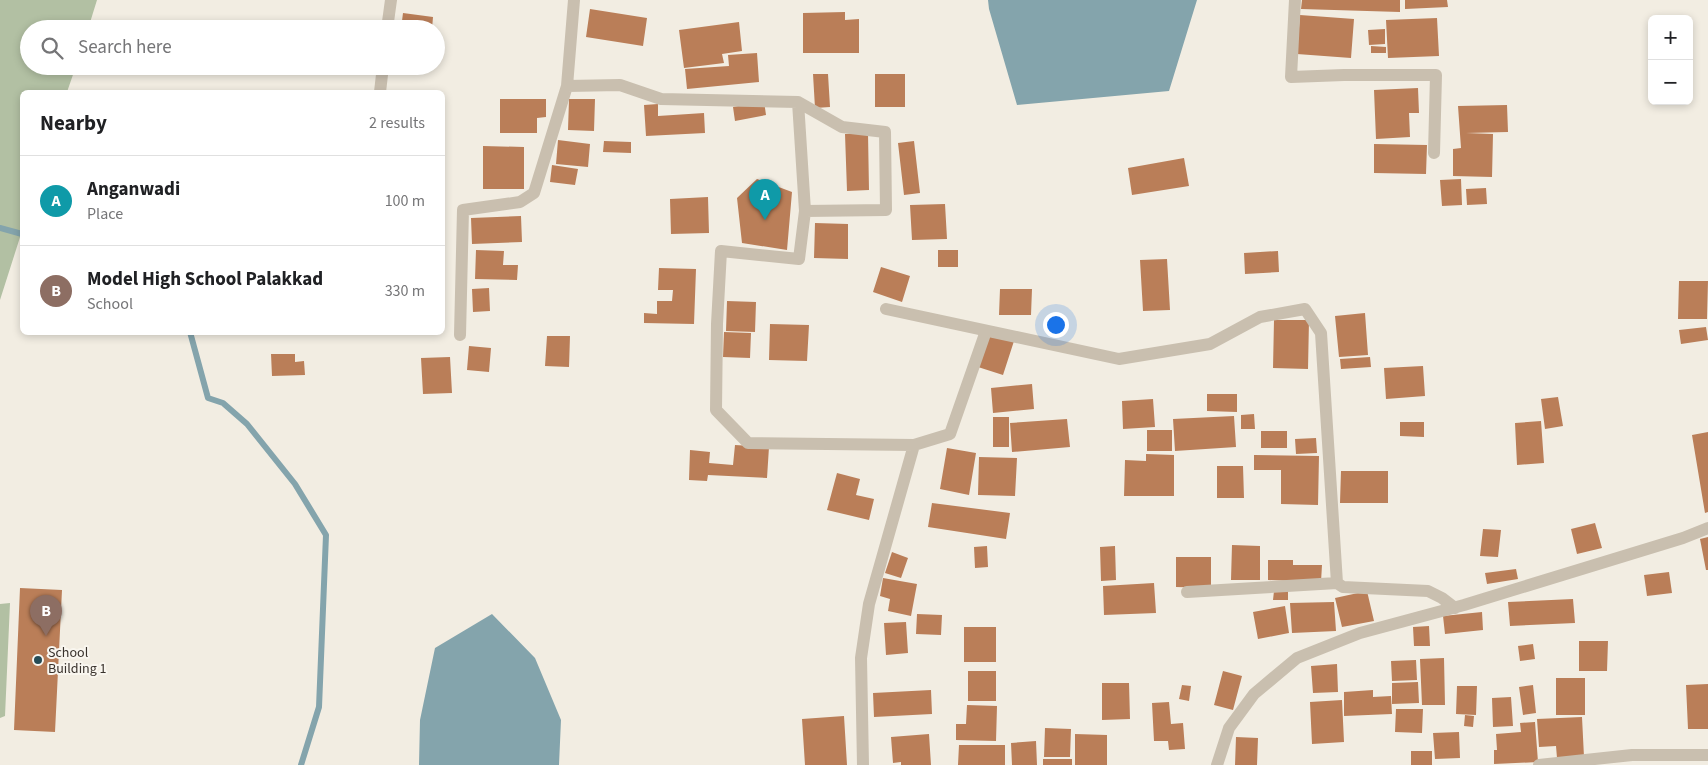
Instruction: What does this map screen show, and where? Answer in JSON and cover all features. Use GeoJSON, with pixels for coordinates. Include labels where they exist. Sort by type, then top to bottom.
{"type":"FeatureCollection","features":[{"type":"Feature","properties":{"kind":"street"},"geometry":{"type":"LineString","coordinates":[[388,20],[391,0]]}},
{"type":"Feature","properties":{"kind":"street"},"geometry":{"type":"LineString","coordinates":[[460,335],[463,210],[520,202],[534,193],[567,86],[574,0]]}},
{"type":"Feature","properties":{"kind":"street"},"geometry":{"type":"LineString","coordinates":[[1295,0],[1291,77],[1436,75],[1434,153]]}},
{"type":"Feature","properties":{"kind":"street"},"geometry":{"type":"LineString","coordinates":[[380,90],[382,75]]}},
{"type":"Feature","properties":{"kind":"street"},"geometry":{"type":"LineString","coordinates":[[567,86],[620,85],[661,98],[798,102],[842,127],[885,132],[886,210],[805,211]]}},
{"type":"Feature","properties":{"kind":"street"},"geometry":{"type":"LineString","coordinates":[[798,102],[805,211],[799,259],[721,251],[717,324],[716,410],[748,443],[914,445],[950,434],[986,331]]}},
{"type":"Feature","properties":{"kind":"street"},"geometry":{"type":"LineString","coordinates":[[886,309],[1119,359],[1210,344],[1260,317],[1305,309],[1321,333],[1337,583]]}},
{"type":"Feature","properties":{"kind":"street"},"geometry":{"type":"LineString","coordinates":[[863,765],[861,658],[869,604],[914,445]]}},
{"type":"Feature","properties":{"kind":"street"},"geometry":{"type":"LineString","coordinates":[[1217,765],[1229,728],[1254,694],[1297,658],[1360,633],[1455,608],[1683,538],[1708,528]]}},
{"type":"Feature","properties":{"kind":"street"},"geometry":{"type":"LineString","coordinates":[[1187,592],[1337,583],[1343,587],[1428,591],[1442,598],[1455,608]]}},
{"type":"Feature","properties":{"kind":"street"},"geometry":{"type":"LineString","coordinates":[[1539,765],[1632,755],[1708,755]]}},
{"type":"Feature","properties":{"kind":"green space"},"geometry":{"type":"Polygon","coordinates":[[[0,0],[97,0],[91,20],[20,20],[20,75],[73,75],[68,90],[20,90],[20,237],[0,300],[0,0]]]}},
{"type":"Feature","properties":{"kind":"green space"},"geometry":{"type":"Polygon","coordinates":[[[10,603],[5,716],[0,718],[0,604],[10,603]]]}},
{"type":"Feature","properties":{"kind":"water"},"geometry":{"type":"Polygon","coordinates":[[[988,0],[1197,0],[1169,91],[1017,105],[988,0]]]}},
{"type":"Feature","properties":{"kind":"water"},"geometry":{"type":"Polygon","coordinates":[[[492,614],[535,658],[561,720],[559,765],[419,765],[420,720],[435,648],[492,614]]]}},
{"type":"Feature","properties":{"kind":"building"},"geometry":{"type":"Polygon","coordinates":[[[1302,0],[1400,0],[1400,12],[1301,9],[1302,0]]]}},
{"type":"Feature","properties":{"kind":"building"},"geometry":{"type":"Polygon","coordinates":[[[1405,0],[1447,0],[1448,7],[1405,9],[1405,0]]]}},
{"type":"Feature","properties":{"kind":"building"},"geometry":{"type":"Polygon","coordinates":[[[590,9],[647,18],[643,46],[586,37],[590,9]]]}},
{"type":"Feature","properties":{"kind":"building"},"geometry":{"type":"Polygon","coordinates":[[[845,12],[845,20],[859,19],[859,53],[803,53],[803,13],[845,12]]]}},
{"type":"Feature","properties":{"kind":"building"},"geometry":{"type":"Polygon","coordinates":[[[403,13],[433,17],[433,20],[402,20],[403,13]]]}},
{"type":"Feature","properties":{"kind":"building"},"geometry":{"type":"Polygon","coordinates":[[[1300,15],[1354,19],[1351,58],[1297,54],[1300,15]]]}},
{"type":"Feature","properties":{"kind":"building"},"geometry":{"type":"Polygon","coordinates":[[[1437,18],[1439,56],[1388,58],[1386,20],[1437,18]]]}},
{"type":"Feature","properties":{"kind":"building"},"geometry":{"type":"Polygon","coordinates":[[[739,22],[742,51],[722,54],[724,63],[684,68],[679,30],[739,22]]]}},
{"type":"Feature","properties":{"kind":"building"},"geometry":{"type":"Polygon","coordinates":[[[1385,29],[1385,44],[1369,45],[1368,30],[1385,29]]]}},
{"type":"Feature","properties":{"kind":"building"},"geometry":{"type":"Polygon","coordinates":[[[1371,46],[1386,47],[1386,53],[1371,53],[1371,46]]]}},
{"type":"Feature","properties":{"kind":"building"},"geometry":{"type":"Polygon","coordinates":[[[757,53],[759,82],[687,89],[685,69],[729,66],[728,55],[757,53]]]}},
{"type":"Feature","properties":{"kind":"building"},"geometry":{"type":"Polygon","coordinates":[[[813,74],[828,74],[830,107],[815,108],[813,74]]]}},
{"type":"Feature","properties":{"kind":"building"},"geometry":{"type":"Polygon","coordinates":[[[875,74],[905,74],[905,107],[875,107],[875,74]]]}},
{"type":"Feature","properties":{"kind":"building"},"geometry":{"type":"Polygon","coordinates":[[[1418,88],[1419,113],[1409,113],[1410,137],[1376,139],[1374,90],[1418,88]]]}},
{"type":"Feature","properties":{"kind":"building"},"geometry":{"type":"Polygon","coordinates":[[[500,99],[546,99],[546,117],[537,118],[537,133],[500,133],[500,99]]]}},
{"type":"Feature","properties":{"kind":"building"},"geometry":{"type":"Polygon","coordinates":[[[569,99],[595,99],[594,131],[568,130],[569,99]]]}},
{"type":"Feature","properties":{"kind":"building"},"geometry":{"type":"Polygon","coordinates":[[[764,101],[766,115],[735,121],[733,107],[764,101]]]}},
{"type":"Feature","properties":{"kind":"building"},"geometry":{"type":"Polygon","coordinates":[[[658,104],[658,116],[704,113],[705,133],[646,136],[644,105],[658,104]]]}},
{"type":"Feature","properties":{"kind":"building"},"geometry":{"type":"Polygon","coordinates":[[[1507,105],[1508,132],[1466,133],[1493,134],[1492,177],[1453,176],[1453,149],[1461,148],[1458,106],[1507,105]]]}},
{"type":"Feature","properties":{"kind":"building"},"geometry":{"type":"Polygon","coordinates":[[[868,133],[869,190],[847,191],[845,134],[868,133]]]}},
{"type":"Feature","properties":{"kind":"building"},"geometry":{"type":"Polygon","coordinates":[[[558,140],[590,144],[588,167],[556,164],[558,140]]]}},
{"type":"Feature","properties":{"kind":"building"},"geometry":{"type":"Polygon","coordinates":[[[604,141],[631,142],[631,153],[603,152],[604,141]]]}},
{"type":"Feature","properties":{"kind":"building"},"geometry":{"type":"Polygon","coordinates":[[[914,141],[920,193],[904,195],[898,143],[914,141]]]}},
{"type":"Feature","properties":{"kind":"building"},"geometry":{"type":"Polygon","coordinates":[[[1374,144],[1427,145],[1426,174],[1374,173],[1374,144]]]}},
{"type":"Feature","properties":{"kind":"building"},"geometry":{"type":"Polygon","coordinates":[[[483,146],[524,147],[524,189],[483,189],[483,146]]]}},
{"type":"Feature","properties":{"kind":"building"},"geometry":{"type":"Polygon","coordinates":[[[1184,158],[1189,186],[1132,195],[1128,168],[1184,158]]]}},
{"type":"Feature","properties":{"kind":"building"},"geometry":{"type":"Polygon","coordinates":[[[552,165],[578,169],[575,185],[550,182],[552,165]]]}},
{"type":"Feature","properties":{"kind":"building"},"geometry":{"type":"Polygon","coordinates":[[[757,179],[792,192],[787,250],[742,243],[737,198],[757,179]]]}},
{"type":"Feature","properties":{"kind":"building"},"geometry":{"type":"Polygon","coordinates":[[[1461,179],[1462,205],[1442,206],[1440,180],[1461,179]]]}},
{"type":"Feature","properties":{"kind":"building"},"geometry":{"type":"Polygon","coordinates":[[[1486,188],[1487,204],[1467,205],[1466,189],[1486,188]]]}},
{"type":"Feature","properties":{"kind":"building"},"geometry":{"type":"Polygon","coordinates":[[[708,197],[709,233],[671,234],[670,199],[708,197]]]}},
{"type":"Feature","properties":{"kind":"building"},"geometry":{"type":"Polygon","coordinates":[[[945,204],[947,239],[912,240],[910,205],[945,204]]]}},
{"type":"Feature","properties":{"kind":"building"},"geometry":{"type":"Polygon","coordinates":[[[521,216],[522,242],[472,244],[471,218],[521,216]]]}},
{"type":"Feature","properties":{"kind":"building"},"geometry":{"type":"Polygon","coordinates":[[[815,223],[848,224],[848,259],[814,258],[815,223]]]}},
{"type":"Feature","properties":{"kind":"building"},"geometry":{"type":"Polygon","coordinates":[[[476,250],[504,251],[503,265],[518,265],[517,280],[475,279],[476,250]]]}},
{"type":"Feature","properties":{"kind":"building"},"geometry":{"type":"Polygon","coordinates":[[[938,250],[958,250],[958,267],[938,267],[938,250]]]}},
{"type":"Feature","properties":{"kind":"building"},"geometry":{"type":"Polygon","coordinates":[[[1278,251],[1279,272],[1245,274],[1244,253],[1278,251]]]}},
{"type":"Feature","properties":{"kind":"building"},"geometry":{"type":"Polygon","coordinates":[[[1167,259],[1170,310],[1143,311],[1140,260],[1167,259]]]}},
{"type":"Feature","properties":{"kind":"building"},"geometry":{"type":"Polygon","coordinates":[[[881,267],[910,276],[902,302],[873,292],[881,267]]]}},
{"type":"Feature","properties":{"kind":"building"},"geometry":{"type":"Polygon","coordinates":[[[659,268],[696,269],[694,324],[644,323],[644,313],[657,314],[657,301],[672,301],[673,290],[658,290],[659,268]]]}},
{"type":"Feature","properties":{"kind":"building"},"geometry":{"type":"Polygon","coordinates":[[[1679,281],[1708,281],[1707,319],[1678,319],[1679,281]]]}},
{"type":"Feature","properties":{"kind":"building"},"geometry":{"type":"Polygon","coordinates":[[[489,288],[490,311],[473,312],[472,289],[489,288]]]}},
{"type":"Feature","properties":{"kind":"building"},"geometry":{"type":"Polygon","coordinates":[[[1000,289],[1032,289],[1031,315],[999,315],[1000,289]]]}},
{"type":"Feature","properties":{"kind":"building"},"geometry":{"type":"Polygon","coordinates":[[[727,301],[756,302],[755,332],[726,331],[727,301]]]}},
{"type":"Feature","properties":{"kind":"building"},"geometry":{"type":"Polygon","coordinates":[[[1365,313],[1368,355],[1339,357],[1335,316],[1365,313]]]}},
{"type":"Feature","properties":{"kind":"building"},"geometry":{"type":"Polygon","coordinates":[[[1274,320],[1309,320],[1308,369],[1273,368],[1274,320]]]}},
{"type":"Feature","properties":{"kind":"building"},"geometry":{"type":"Polygon","coordinates":[[[770,324],[809,325],[807,361],[769,360],[770,324]]]}},
{"type":"Feature","properties":{"kind":"building"},"geometry":{"type":"Polygon","coordinates":[[[1706,327],[1708,340],[1681,344],[1679,330],[1706,327]]]}},
{"type":"Feature","properties":{"kind":"building"},"geometry":{"type":"Polygon","coordinates":[[[724,332],[751,333],[750,358],[723,357],[724,332]]]}},
{"type":"Feature","properties":{"kind":"building"},"geometry":{"type":"Polygon","coordinates":[[[988,334],[1014,341],[1003,375],[978,367],[988,334]]]}},
{"type":"Feature","properties":{"kind":"building"},"geometry":{"type":"Polygon","coordinates":[[[547,336],[570,336],[569,367],[545,366],[547,336]]]}},
{"type":"Feature","properties":{"kind":"building"},"geometry":{"type":"Polygon","coordinates":[[[469,346],[491,348],[489,372],[467,370],[469,346]]]}},
{"type":"Feature","properties":{"kind":"building"},"geometry":{"type":"Polygon","coordinates":[[[271,354],[295,354],[295,362],[304,361],[305,375],[272,376],[271,354]]]}},
{"type":"Feature","properties":{"kind":"building"},"geometry":{"type":"Polygon","coordinates":[[[450,357],[452,393],[423,394],[421,358],[450,357]]]}},
{"type":"Feature","properties":{"kind":"building"},"geometry":{"type":"Polygon","coordinates":[[[1370,357],[1371,367],[1341,369],[1340,359],[1370,357]]]}},
{"type":"Feature","properties":{"kind":"building"},"geometry":{"type":"Polygon","coordinates":[[[1423,366],[1425,396],[1386,399],[1384,368],[1423,366]]]}},
{"type":"Feature","properties":{"kind":"building"},"geometry":{"type":"Polygon","coordinates":[[[1032,384],[1034,409],[993,413],[991,388],[1032,384]]]}},
{"type":"Feature","properties":{"kind":"building"},"geometry":{"type":"Polygon","coordinates":[[[1207,394],[1237,394],[1237,412],[1207,411],[1207,394]]]}},
{"type":"Feature","properties":{"kind":"building"},"geometry":{"type":"Polygon","coordinates":[[[1558,397],[1563,426],[1545,429],[1541,399],[1558,397]]]}},
{"type":"Feature","properties":{"kind":"building"},"geometry":{"type":"Polygon","coordinates":[[[1153,399],[1155,427],[1123,429],[1122,401],[1153,399]]]}},
{"type":"Feature","properties":{"kind":"building"},"geometry":{"type":"Polygon","coordinates":[[[1254,414],[1255,429],[1241,429],[1241,415],[1254,414]]]}},
{"type":"Feature","properties":{"kind":"building"},"geometry":{"type":"Polygon","coordinates":[[[1234,416],[1236,447],[1175,451],[1173,419],[1234,416]]]}},
{"type":"Feature","properties":{"kind":"building"},"geometry":{"type":"Polygon","coordinates":[[[993,417],[1009,417],[1009,447],[993,447],[993,417]]]}},
{"type":"Feature","properties":{"kind":"building"},"geometry":{"type":"Polygon","coordinates":[[[1067,419],[1070,447],[1012,452],[1010,423],[1067,419]]]}},
{"type":"Feature","properties":{"kind":"building"},"geometry":{"type":"Polygon","coordinates":[[[1541,421],[1544,463],[1517,465],[1515,423],[1541,421]]]}},
{"type":"Feature","properties":{"kind":"building"},"geometry":{"type":"Polygon","coordinates":[[[1400,422],[1424,422],[1424,437],[1400,436],[1400,422]]]}},
{"type":"Feature","properties":{"kind":"building"},"geometry":{"type":"Polygon","coordinates":[[[1147,430],[1172,430],[1172,451],[1147,451],[1147,430]]]}},
{"type":"Feature","properties":{"kind":"building"},"geometry":{"type":"Polygon","coordinates":[[[1261,431],[1287,431],[1287,448],[1261,448],[1261,431]]]}},
{"type":"Feature","properties":{"kind":"building"},"geometry":{"type":"Polygon","coordinates":[[[1708,432],[1708,512],[1705,513],[1692,435],[1708,432]]]}},
{"type":"Feature","properties":{"kind":"building"},"geometry":{"type":"Polygon","coordinates":[[[1316,438],[1317,453],[1296,454],[1295,439],[1316,438]]]}},
{"type":"Feature","properties":{"kind":"building"},"geometry":{"type":"Polygon","coordinates":[[[735,445],[769,447],[767,478],[708,475],[707,481],[689,480],[690,450],[710,452],[709,463],[733,465],[735,445]]]}},
{"type":"Feature","properties":{"kind":"building"},"geometry":{"type":"Polygon","coordinates":[[[947,448],[976,453],[969,495],[940,489],[947,448]]]}},
{"type":"Feature","properties":{"kind":"building"},"geometry":{"type":"Polygon","coordinates":[[[1146,454],[1174,455],[1174,496],[1124,496],[1125,460],[1146,461],[1146,454]]]}},
{"type":"Feature","properties":{"kind":"building"},"geometry":{"type":"Polygon","coordinates":[[[1254,455],[1319,456],[1318,505],[1281,504],[1281,470],[1254,470],[1254,455]]]}},
{"type":"Feature","properties":{"kind":"building"},"geometry":{"type":"Polygon","coordinates":[[[979,457],[1017,458],[1015,496],[978,495],[979,457]]]}},
{"type":"Feature","properties":{"kind":"building"},"geometry":{"type":"Polygon","coordinates":[[[1217,466],[1243,466],[1244,498],[1217,498],[1217,466]]]}},
{"type":"Feature","properties":{"kind":"building"},"geometry":{"type":"Polygon","coordinates":[[[1341,471],[1388,471],[1388,503],[1340,503],[1341,471]]]}},
{"type":"Feature","properties":{"kind":"building"},"geometry":{"type":"Polygon","coordinates":[[[837,473],[860,479],[856,495],[874,499],[869,520],[827,510],[837,473]]]}},
{"type":"Feature","properties":{"kind":"building"},"geometry":{"type":"Polygon","coordinates":[[[932,503],[1010,513],[1006,539],[928,527],[932,503]]]}},
{"type":"Feature","properties":{"kind":"building"},"geometry":{"type":"Polygon","coordinates":[[[1595,523],[1602,548],[1577,554],[1571,529],[1595,523]]]}},
{"type":"Feature","properties":{"kind":"building"},"geometry":{"type":"Polygon","coordinates":[[[1483,529],[1501,530],[1498,557],[1480,556],[1483,529]]]}},
{"type":"Feature","properties":{"kind":"building"},"geometry":{"type":"Polygon","coordinates":[[[1708,537],[1708,570],[1706,570],[1700,539],[1708,537]]]}},
{"type":"Feature","properties":{"kind":"building"},"geometry":{"type":"Polygon","coordinates":[[[1232,545],[1260,546],[1260,580],[1231,580],[1232,545]]]}},
{"type":"Feature","properties":{"kind":"building"},"geometry":{"type":"Polygon","coordinates":[[[987,546],[988,567],[975,568],[974,547],[987,546]]]}},
{"type":"Feature","properties":{"kind":"building"},"geometry":{"type":"Polygon","coordinates":[[[1115,546],[1116,580],[1101,581],[1100,547],[1115,546]]]}},
{"type":"Feature","properties":{"kind":"building"},"geometry":{"type":"Polygon","coordinates":[[[892,552],[908,558],[901,578],[885,573],[892,552]]]}},
{"type":"Feature","properties":{"kind":"building"},"geometry":{"type":"Polygon","coordinates":[[[1176,557],[1211,557],[1211,588],[1176,587],[1176,557]]]}},
{"type":"Feature","properties":{"kind":"building"},"geometry":{"type":"Polygon","coordinates":[[[1268,560],[1293,560],[1293,565],[1322,565],[1321,582],[1268,580],[1268,560]]]}},
{"type":"Feature","properties":{"kind":"building"},"geometry":{"type":"Polygon","coordinates":[[[1516,569],[1518,579],[1487,584],[1485,573],[1516,569]]]}},
{"type":"Feature","properties":{"kind":"building"},"geometry":{"type":"Polygon","coordinates":[[[1669,572],[1672,593],[1647,596],[1644,575],[1669,572]]]}},
{"type":"Feature","properties":{"kind":"building"},"geometry":{"type":"Polygon","coordinates":[[[883,578],[917,584],[911,616],[888,611],[890,599],[880,596],[883,578]]]}},
{"type":"Feature","properties":{"kind":"building"},"geometry":{"type":"Polygon","coordinates":[[[1154,583],[1156,613],[1104,615],[1103,586],[1154,583]]]}},
{"type":"Feature","properties":{"kind":"building","name":"School Building 1"},"geometry":{"type":"Polygon","coordinates":[[[20,588],[62,590],[55,732],[14,730],[20,588]]]}},
{"type":"Feature","properties":{"kind":"building"},"geometry":{"type":"Polygon","coordinates":[[[1274,591],[1288,591],[1288,600],[1273,600],[1274,591]]]}},
{"type":"Feature","properties":{"kind":"building"},"geometry":{"type":"Polygon","coordinates":[[[1367,591],[1374,621],[1342,627],[1335,598],[1367,591]]]}},
{"type":"Feature","properties":{"kind":"building"},"geometry":{"type":"Polygon","coordinates":[[[1573,599],[1575,623],[1510,626],[1508,602],[1573,599]]]}},
{"type":"Feature","properties":{"kind":"building"},"geometry":{"type":"Polygon","coordinates":[[[1334,602],[1336,631],[1292,633],[1290,603],[1334,602]]]}},
{"type":"Feature","properties":{"kind":"building"},"geometry":{"type":"Polygon","coordinates":[[[1285,606],[1289,633],[1258,639],[1253,612],[1285,606]]]}},
{"type":"Feature","properties":{"kind":"building"},"geometry":{"type":"Polygon","coordinates":[[[1482,612],[1483,630],[1445,634],[1443,616],[1482,612]]]}},
{"type":"Feature","properties":{"kind":"building"},"geometry":{"type":"Polygon","coordinates":[[[917,614],[942,615],[941,635],[916,634],[917,614]]]}},
{"type":"Feature","properties":{"kind":"building"},"geometry":{"type":"Polygon","coordinates":[[[906,622],[908,653],[886,655],[884,623],[906,622]]]}},
{"type":"Feature","properties":{"kind":"building"},"geometry":{"type":"Polygon","coordinates":[[[1429,626],[1430,646],[1414,646],[1413,627],[1429,626]]]}},
{"type":"Feature","properties":{"kind":"building"},"geometry":{"type":"Polygon","coordinates":[[[964,627],[996,627],[996,662],[964,662],[964,627]]]}},
{"type":"Feature","properties":{"kind":"building"},"geometry":{"type":"Polygon","coordinates":[[[1579,641],[1608,641],[1607,671],[1579,671],[1579,641]]]}},
{"type":"Feature","properties":{"kind":"building"},"geometry":{"type":"Polygon","coordinates":[[[1533,644],[1535,659],[1520,661],[1518,646],[1533,644]]]}},
{"type":"Feature","properties":{"kind":"building"},"geometry":{"type":"Polygon","coordinates":[[[1444,658],[1445,705],[1422,705],[1420,659],[1444,658]]]}},
{"type":"Feature","properties":{"kind":"building"},"geometry":{"type":"Polygon","coordinates":[[[1416,660],[1417,680],[1392,681],[1391,661],[1416,660]]]}},
{"type":"Feature","properties":{"kind":"building"},"geometry":{"type":"Polygon","coordinates":[[[1337,664],[1338,692],[1313,693],[1311,666],[1337,664]]]}},
{"type":"Feature","properties":{"kind":"building"},"geometry":{"type":"Polygon","coordinates":[[[968,671],[996,671],[996,701],[968,701],[968,671]]]}},
{"type":"Feature","properties":{"kind":"building"},"geometry":{"type":"Polygon","coordinates":[[[1223,671],[1242,676],[1233,710],[1214,705],[1223,671]]]}},
{"type":"Feature","properties":{"kind":"building"},"geometry":{"type":"Polygon","coordinates":[[[1556,678],[1585,678],[1585,715],[1556,715],[1556,678]]]}},
{"type":"Feature","properties":{"kind":"building"},"geometry":{"type":"Polygon","coordinates":[[[1418,682],[1419,703],[1392,704],[1392,683],[1418,682]]]}},
{"type":"Feature","properties":{"kind":"building"},"geometry":{"type":"Polygon","coordinates":[[[1102,683],[1129,683],[1130,719],[1102,720],[1102,683]]]}},
{"type":"Feature","properties":{"kind":"building"},"geometry":{"type":"Polygon","coordinates":[[[1708,684],[1708,729],[1688,729],[1686,685],[1708,684]]]}},
{"type":"Feature","properties":{"kind":"building"},"geometry":{"type":"Polygon","coordinates":[[[1182,685],[1191,686],[1189,701],[1179,699],[1182,685]]]}},
{"type":"Feature","properties":{"kind":"building"},"geometry":{"type":"Polygon","coordinates":[[[1533,685],[1536,713],[1523,715],[1519,687],[1533,685]]]}},
{"type":"Feature","properties":{"kind":"building"},"geometry":{"type":"Polygon","coordinates":[[[1457,686],[1477,686],[1476,715],[1456,714],[1457,686]]]}},
{"type":"Feature","properties":{"kind":"building"},"geometry":{"type":"Polygon","coordinates":[[[931,690],[932,714],[874,717],[873,693],[931,690]]]}},
{"type":"Feature","properties":{"kind":"building"},"geometry":{"type":"Polygon","coordinates":[[[1373,690],[1373,697],[1391,696],[1392,714],[1344,716],[1344,692],[1373,690]]]}},
{"type":"Feature","properties":{"kind":"building"},"geometry":{"type":"Polygon","coordinates":[[[1511,697],[1513,726],[1493,727],[1492,698],[1511,697]]]}},
{"type":"Feature","properties":{"kind":"building"},"geometry":{"type":"Polygon","coordinates":[[[1342,700],[1344,742],[1312,744],[1310,702],[1342,700]]]}},
{"type":"Feature","properties":{"kind":"building"},"geometry":{"type":"Polygon","coordinates":[[[1169,702],[1171,724],[1183,723],[1185,749],[1169,750],[1168,741],[1154,741],[1152,703],[1169,702]]]}},
{"type":"Feature","properties":{"kind":"building"},"geometry":{"type":"Polygon","coordinates":[[[967,705],[997,706],[996,741],[956,740],[956,724],[966,724],[967,705]]]}},
{"type":"Feature","properties":{"kind":"building"},"geometry":{"type":"Polygon","coordinates":[[[1396,709],[1423,709],[1422,733],[1395,732],[1396,709]]]}},
{"type":"Feature","properties":{"kind":"building"},"geometry":{"type":"Polygon","coordinates":[[[1465,715],[1474,716],[1473,727],[1464,726],[1465,715]]]}},
{"type":"Feature","properties":{"kind":"building"},"geometry":{"type":"Polygon","coordinates":[[[844,716],[847,765],[805,765],[802,719],[844,716]]]}},
{"type":"Feature","properties":{"kind":"building"},"geometry":{"type":"Polygon","coordinates":[[[1582,717],[1584,757],[1557,758],[1556,746],[1539,747],[1537,719],[1582,717]]]}},
{"type":"Feature","properties":{"kind":"building"},"geometry":{"type":"Polygon","coordinates":[[[1535,722],[1538,762],[1494,764],[1494,750],[1497,750],[1496,734],[1521,732],[1520,723],[1535,722]]]}},
{"type":"Feature","properties":{"kind":"building"},"geometry":{"type":"Polygon","coordinates":[[[1045,728],[1071,729],[1070,757],[1044,757],[1045,728]]]}},
{"type":"Feature","properties":{"kind":"building"},"geometry":{"type":"Polygon","coordinates":[[[1459,732],[1460,758],[1435,759],[1433,733],[1459,732]]]}},
{"type":"Feature","properties":{"kind":"building"},"geometry":{"type":"Polygon","coordinates":[[[929,734],[931,765],[901,765],[901,762],[893,763],[891,737],[929,734]]]}},
{"type":"Feature","properties":{"kind":"building"},"geometry":{"type":"Polygon","coordinates":[[[1075,734],[1107,735],[1107,765],[1075,765],[1075,734]]]}},
{"type":"Feature","properties":{"kind":"building"},"geometry":{"type":"Polygon","coordinates":[[[1236,737],[1258,738],[1257,765],[1235,765],[1236,737]]]}},
{"type":"Feature","properties":{"kind":"building"},"geometry":{"type":"Polygon","coordinates":[[[1036,741],[1037,765],[1012,765],[1011,743],[1036,741]]]}},
{"type":"Feature","properties":{"kind":"building"},"geometry":{"type":"Polygon","coordinates":[[[959,745],[1005,745],[1005,765],[958,765],[959,745]]]}},
{"type":"Feature","properties":{"kind":"building"},"geometry":{"type":"Polygon","coordinates":[[[1411,751],[1432,751],[1432,765],[1411,765],[1411,751]]]}},
{"type":"Feature","properties":{"kind":"building"},"geometry":{"type":"Polygon","coordinates":[[[1043,759],[1072,759],[1072,765],[1043,765],[1043,759]]]}},
{"type":"Feature","properties":{"kind":"waterway"},"geometry":{"type":"LineString","coordinates":[[0,228],[20,233]]}},
{"type":"Feature","properties":{"kind":"waterway"},"geometry":{"type":"LineString","coordinates":[[191,335],[208,398],[223,403],[247,424],[295,484],[326,535],[319,707],[301,765]]}},
{"type":"Feature","properties":{"kind":"place","name":"Anganwadi"},"geometry":{"type":"Point","coordinates":[765,220]}},
{"type":"Feature","properties":{"kind":"place","name":"Model High School Palakkad"},"geometry":{"type":"Point","coordinates":[46,636]}},
{"type":"Feature","properties":{"kind":"place","name":"School Building 1"},"geometry":{"type":"Point","coordinates":[38,660]}}]}
